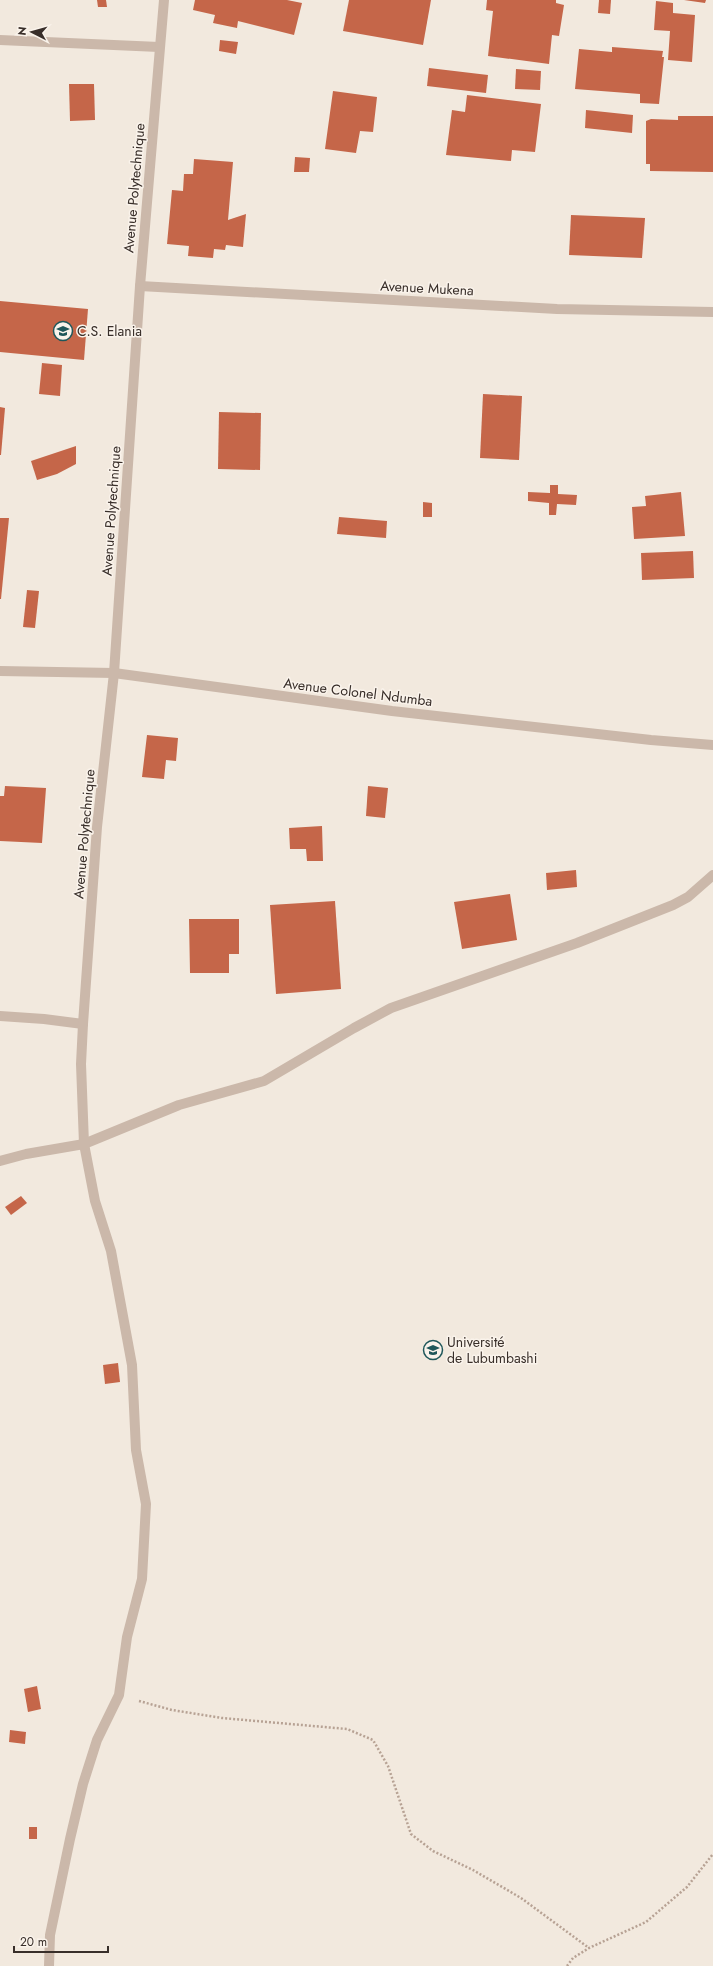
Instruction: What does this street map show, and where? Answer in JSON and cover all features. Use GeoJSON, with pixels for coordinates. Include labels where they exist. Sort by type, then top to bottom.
{"type":"FeatureCollection","features":[{"type":"Feature","properties":{"kind":"street","name":"Avenue Polytechnique"},"geometry":{"type":"LineString","coordinates":[[49,1966],[50,1935],[83,1784],[97,1740],[119,1696],[127,1637],[142,1579],[146,1504],[136,1450],[132,1365],[111,1251],[95,1201],[84,1144],[82,1064],[83,1024],[97,826],[114,673],[140,286],[164,0]]}},
{"type":"Feature","properties":{"kind":"street"},"geometry":{"type":"LineString","coordinates":[[0,40],[159,46]]}},
{"type":"Feature","properties":{"kind":"street","name":"Avenue Mukena"},"geometry":{"type":"LineString","coordinates":[[140,286],[557,309],[713,312]]}},
{"type":"Feature","properties":{"kind":"street","name":"Avenue Colonel Ndumba"},"geometry":{"type":"LineString","coordinates":[[0,671],[114,673],[392,711],[651,740],[713,744]]}},
{"type":"Feature","properties":{"kind":"street"},"geometry":{"type":"LineString","coordinates":[[0,1161],[26,1154],[84,1144],[179,1105],[264,1081],[391,1008],[577,943],[673,905],[688,897],[713,875]]}},
{"type":"Feature","properties":{"kind":"street"},"geometry":{"type":"LineString","coordinates":[[0,1016],[44,1019],[83,1024]]}},
{"type":"Feature","properties":{"kind":"path"},"geometry":{"type":"LineString","coordinates":[[119,1696],[172,1710],[222,1718],[347,1729],[373,1740],[388,1766],[411,1834],[433,1851],[473,1870],[521,1898],[589,1948]]}},
{"type":"Feature","properties":{"kind":"path"},"geometry":{"type":"LineString","coordinates":[[567,1966],[573,1958],[589,1948],[646,1922],[688,1887],[713,1854]]}},
{"type":"Feature","properties":{"kind":"building"},"geometry":{"type":"Polygon","coordinates":[[[97,0],[106,0],[107,7],[98,7],[97,0]]]}},
{"type":"Feature","properties":{"kind":"building"},"geometry":{"type":"Polygon","coordinates":[[[195,0],[287,0],[302,3],[294,35],[238,21],[237,28],[213,23],[215,15],[193,10],[195,0]]]}},
{"type":"Feature","properties":{"kind":"building"},"geometry":{"type":"Polygon","coordinates":[[[349,0],[431,0],[423,45],[343,31],[349,0]]]}},
{"type":"Feature","properties":{"kind":"building"},"geometry":{"type":"Polygon","coordinates":[[[487,0],[556,0],[556,3],[564,5],[559,36],[552,35],[549,64],[488,56],[493,11],[486,10],[487,0]]]}},
{"type":"Feature","properties":{"kind":"building"},"geometry":{"type":"Polygon","coordinates":[[[599,0],[611,0],[610,14],[598,13],[599,0]]]}},
{"type":"Feature","properties":{"kind":"building"},"geometry":{"type":"Polygon","coordinates":[[[684,0],[706,0],[705,3],[684,0]]]}},
{"type":"Feature","properties":{"kind":"building"},"geometry":{"type":"Polygon","coordinates":[[[656,1],[673,3],[673,13],[695,15],[692,62],[668,60],[670,31],[654,30],[656,1]]]}},
{"type":"Feature","properties":{"kind":"building"},"geometry":{"type":"Polygon","coordinates":[[[220,40],[238,42],[236,54],[219,51],[220,40]]]}},
{"type":"Feature","properties":{"kind":"building"},"geometry":{"type":"Polygon","coordinates":[[[612,47],[663,51],[662,57],[664,57],[659,104],[640,103],[640,94],[575,89],[579,49],[612,52],[612,47]]]}},
{"type":"Feature","properties":{"kind":"building"},"geometry":{"type":"Polygon","coordinates":[[[429,68],[488,75],[486,93],[427,86],[429,68]]]}},
{"type":"Feature","properties":{"kind":"building"},"geometry":{"type":"Polygon","coordinates":[[[516,69],[541,71],[540,90],[515,89],[516,69]]]}},
{"type":"Feature","properties":{"kind":"building"},"geometry":{"type":"Polygon","coordinates":[[[69,84],[94,84],[95,120],[70,121],[69,84]]]}},
{"type":"Feature","properties":{"kind":"building"},"geometry":{"type":"Polygon","coordinates":[[[333,91],[377,97],[373,132],[360,131],[356,153],[325,149],[333,91]]]}},
{"type":"Feature","properties":{"kind":"building"},"geometry":{"type":"Polygon","coordinates":[[[467,95],[541,104],[535,152],[512,150],[511,161],[446,155],[452,110],[465,112],[467,95]]]}},
{"type":"Feature","properties":{"kind":"building"},"geometry":{"type":"Polygon","coordinates":[[[586,110],[633,115],[632,133],[585,128],[586,110]]]}},
{"type":"Feature","properties":{"kind":"building"},"geometry":{"type":"Polygon","coordinates":[[[678,116],[713,116],[713,172],[650,171],[650,164],[646,164],[646,121],[651,119],[678,120],[678,116]]]}},
{"type":"Feature","properties":{"kind":"building"},"geometry":{"type":"Polygon","coordinates":[[[295,157],[310,158],[309,172],[294,172],[295,157]]]}},
{"type":"Feature","properties":{"kind":"building"},"geometry":{"type":"Polygon","coordinates":[[[194,159],[233,162],[228,220],[246,214],[243,247],[226,245],[225,250],[214,249],[213,258],[188,256],[189,246],[167,244],[172,190],[183,191],[184,174],[193,174],[194,159]]]}},
{"type":"Feature","properties":{"kind":"building"},"geometry":{"type":"Polygon","coordinates":[[[571,215],[645,218],[642,258],[569,255],[571,215]]]}},
{"type":"Feature","properties":{"kind":"building"},"geometry":{"type":"Polygon","coordinates":[[[0,301],[88,309],[84,360],[0,352],[0,301]]]}},
{"type":"Feature","properties":{"kind":"building"},"geometry":{"type":"Polygon","coordinates":[[[42,363],[62,365],[60,396],[39,394],[42,363]]]}},
{"type":"Feature","properties":{"kind":"building"},"geometry":{"type":"Polygon","coordinates":[[[483,394],[522,396],[519,460],[480,458],[483,394]]]}},
{"type":"Feature","properties":{"kind":"building"},"geometry":{"type":"Polygon","coordinates":[[[0,407],[5,408],[1,455],[0,455],[0,407]]]}},
{"type":"Feature","properties":{"kind":"building"},"geometry":{"type":"Polygon","coordinates":[[[219,412],[261,413],[260,470],[218,469],[219,412]]]}},
{"type":"Feature","properties":{"kind":"building"},"geometry":{"type":"Polygon","coordinates":[[[76,446],[76,464],[57,474],[37,480],[31,461],[76,446]]]}},
{"type":"Feature","properties":{"kind":"building"},"geometry":{"type":"Polygon","coordinates":[[[550,485],[558,485],[558,494],[577,495],[576,505],[557,504],[556,515],[549,515],[549,503],[528,501],[528,492],[550,493],[550,485]]]}},
{"type":"Feature","properties":{"kind":"building"},"geometry":{"type":"Polygon","coordinates":[[[681,492],[685,536],[634,539],[632,507],[646,506],[645,496],[681,492]]]}},
{"type":"Feature","properties":{"kind":"building"},"geometry":{"type":"Polygon","coordinates":[[[423,502],[432,503],[432,517],[423,517],[423,502]]]}},
{"type":"Feature","properties":{"kind":"building"},"geometry":{"type":"Polygon","coordinates":[[[339,517],[387,521],[386,538],[337,534],[339,517]]]}},
{"type":"Feature","properties":{"kind":"building"},"geometry":{"type":"Polygon","coordinates":[[[0,518],[9,518],[1,599],[0,599],[0,518]]]}},
{"type":"Feature","properties":{"kind":"building"},"geometry":{"type":"Polygon","coordinates":[[[693,551],[694,578],[642,580],[641,553],[693,551]]]}},
{"type":"Feature","properties":{"kind":"building"},"geometry":{"type":"Polygon","coordinates":[[[27,590],[39,591],[35,628],[23,627],[27,590]]]}},
{"type":"Feature","properties":{"kind":"building"},"geometry":{"type":"Polygon","coordinates":[[[147,735],[178,738],[176,761],[166,760],[164,779],[142,777],[147,735]]]}},
{"type":"Feature","properties":{"kind":"building"},"geometry":{"type":"Polygon","coordinates":[[[5,786],[46,788],[42,843],[0,841],[0,796],[4,796],[5,786]]]}},
{"type":"Feature","properties":{"kind":"building"},"geometry":{"type":"Polygon","coordinates":[[[368,786],[388,788],[385,818],[366,816],[368,786]]]}},
{"type":"Feature","properties":{"kind":"building"},"geometry":{"type":"Polygon","coordinates":[[[322,826],[323,861],[307,861],[306,849],[290,849],[289,828],[322,826]]]}},
{"type":"Feature","properties":{"kind":"building"},"geometry":{"type":"Polygon","coordinates":[[[576,870],[577,887],[547,890],[546,873],[576,870]]]}},
{"type":"Feature","properties":{"kind":"building"},"geometry":{"type":"Polygon","coordinates":[[[510,894],[517,940],[462,949],[454,902],[510,894]]]}},
{"type":"Feature","properties":{"kind":"building"},"geometry":{"type":"Polygon","coordinates":[[[335,901],[341,989],[276,994],[270,905],[335,901]]]}},
{"type":"Feature","properties":{"kind":"building"},"geometry":{"type":"Polygon","coordinates":[[[189,919],[239,919],[239,954],[229,954],[229,973],[190,973],[189,919]]]}},
{"type":"Feature","properties":{"kind":"building"},"geometry":{"type":"Polygon","coordinates":[[[21,1196],[27,1203],[11,1215],[5,1207],[21,1196]]]}},
{"type":"Feature","properties":{"kind":"building"},"geometry":{"type":"Polygon","coordinates":[[[118,1363],[120,1382],[105,1384],[103,1365],[118,1363]]]}},
{"type":"Feature","properties":{"kind":"building"},"geometry":{"type":"Polygon","coordinates":[[[37,1686],[41,1709],[28,1712],[24,1689],[37,1686]]]}},
{"type":"Feature","properties":{"kind":"building"},"geometry":{"type":"Polygon","coordinates":[[[10,1730],[26,1732],[25,1744],[9,1742],[10,1730]]]}},
{"type":"Feature","properties":{"kind":"building"},"geometry":{"type":"Polygon","coordinates":[[[29,1827],[37,1827],[37,1839],[29,1839],[29,1827]]]}},
{"type":"Feature","properties":{"kind":"place","name":"C.S. Elania"},"geometry":{"type":"Point","coordinates":[63,331]}},
{"type":"Feature","properties":{"kind":"place","name":"Université de Lubumbashi"},"geometry":{"type":"Point","coordinates":[433,1350]}}]}
